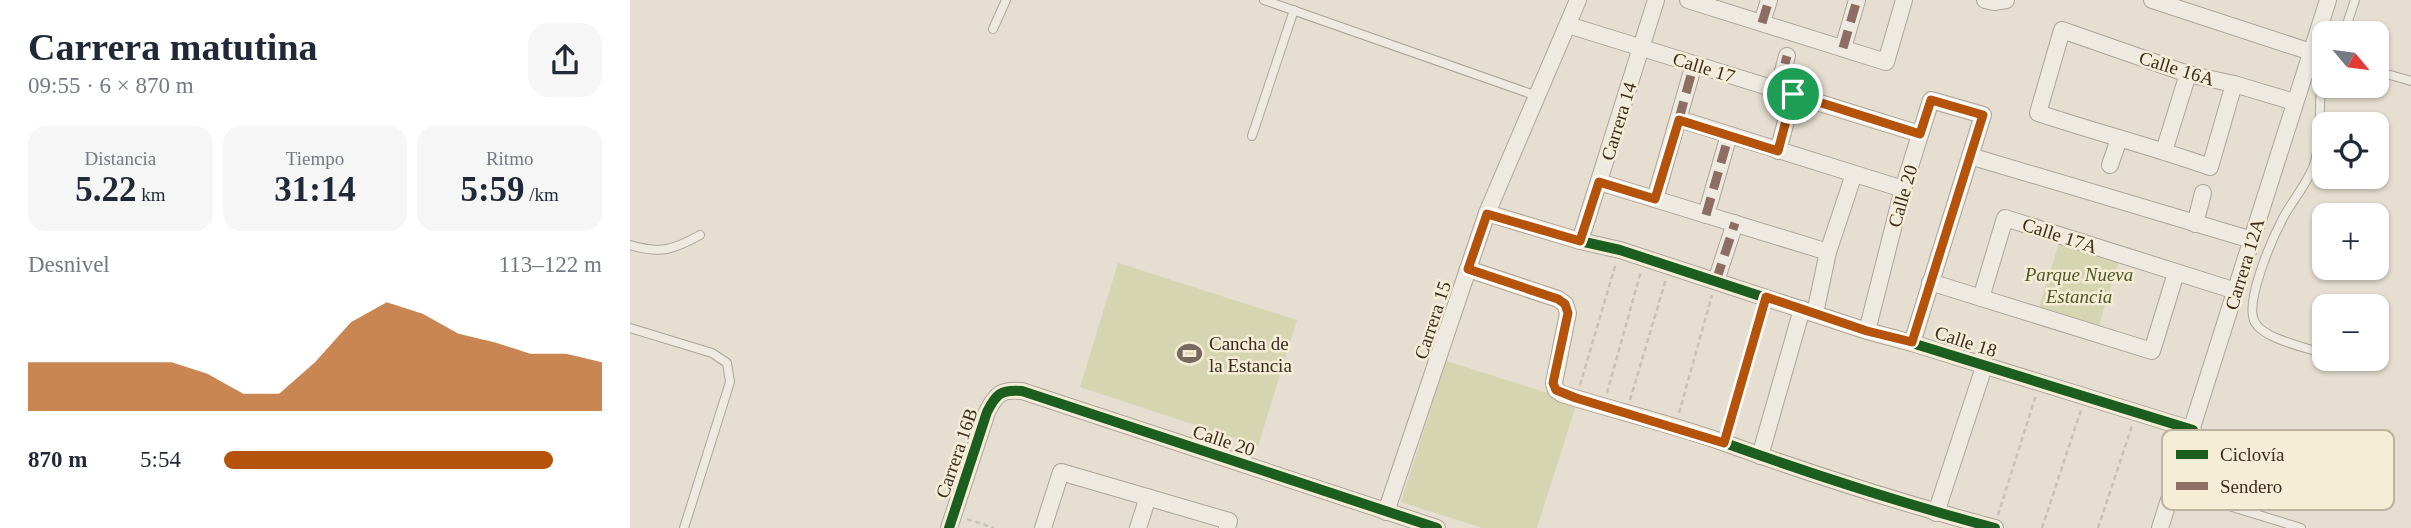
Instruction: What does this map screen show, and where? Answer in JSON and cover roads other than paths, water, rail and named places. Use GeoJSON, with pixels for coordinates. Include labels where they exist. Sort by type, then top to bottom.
{"type":"FeatureCollection","features":[{"type":"Feature","properties":{"kind":"street","name":"Carrera 15"},"geometry":{"type":"LineString","coordinates":[[1386,512],[1487,214],[1578,0]]}},
{"type":"Feature","properties":{"kind":"street","name":"Carrera 14"},"geometry":{"type":"LineString","coordinates":[[1580,241],[1656,0]]}},
{"type":"Feature","properties":{"kind":"street"},"geometry":{"type":"LineString","coordinates":[[1688,0],[1717,4],[1762,23],[1886,62],[1904,0]]}},
{"type":"Feature","properties":{"kind":"street"},"geometry":{"type":"LineString","coordinates":[[1762,23],[1769,0]]}},
{"type":"Feature","properties":{"kind":"street"},"geometry":{"type":"LineString","coordinates":[[1843,48],[1857,0]]}},
{"type":"Feature","properties":{"kind":"street"},"geometry":{"type":"LineString","coordinates":[[1985,0],[2006,0]]}},
{"type":"Feature","properties":{"kind":"street","name":"Carrera 12A"},"geometry":{"type":"LineString","coordinates":[[2193,430],[2328,0]]}},
{"type":"Feature","properties":{"kind":"street"},"geometry":{"type":"LineString","coordinates":[[2156,1],[2311,52]]}},
{"type":"Feature","properties":{"kind":"street","name":"Calle 17"},"geometry":{"type":"LineString","coordinates":[[1568,25],[1920,134]]}},
{"type":"Feature","properties":{"kind":"street","name":"Calle 16A"},"geometry":{"type":"LineString","coordinates":[[2119,139],[2038,113],[2062,30],[2188,74],[2294,102]]}},
{"type":"Feature","properties":{"kind":"street"},"geometry":{"type":"LineString","coordinates":[[1778,151],[1787,56]]}},
{"type":"Feature","properties":{"kind":"street"},"geometry":{"type":"LineString","coordinates":[[1655,199],[1694,64]]}},
{"type":"Feature","properties":{"kind":"street"},"geometry":{"type":"LineString","coordinates":[[2164,150],[2188,74]]}},
{"type":"Feature","properties":{"kind":"street"},"geometry":{"type":"LineString","coordinates":[[2110,165],[2119,139],[2164,150],[2210,167],[2234,84]]}},
{"type":"Feature","properties":{"kind":"street","name":"Calle 20"},"geometry":{"type":"LineString","coordinates":[[1867,331],[1903,189],[1931,100],[1983,115],[1912,342]]}},
{"type":"Feature","properties":{"kind":"street"},"geometry":{"type":"LineString","coordinates":[[1679,120],[1903,189]]}},
{"type":"Feature","properties":{"kind":"street"},"geometry":{"type":"LineString","coordinates":[[1706,215],[1729,135]]}},
{"type":"Feature","properties":{"kind":"street"},"geometry":{"type":"LineString","coordinates":[[1970,156],[2252,240]]}},
{"type":"Feature","properties":{"kind":"street"},"geometry":{"type":"LineString","coordinates":[[1760,456],[1854,174]]}},
{"type":"Feature","properties":{"kind":"street"},"geometry":{"type":"LineString","coordinates":[[1599,182],[1828,251]]}},
{"type":"Feature","properties":{"kind":"street"},"geometry":{"type":"LineString","coordinates":[[2195,224],[2203,193]]}},
{"type":"Feature","properties":{"kind":"street","name":"Calle 18"},"geometry":{"type":"LineString","coordinates":[[1487,214],[1620,250],[1867,331],[1912,342],[1984,367],[2193,430]]}},
{"type":"Feature","properties":{"kind":"street","name":"Calle 17A"},"geometry":{"type":"LineString","coordinates":[[1981,298],[2005,218],[2236,291]]}},
{"type":"Feature","properties":{"kind":"street"},"geometry":{"type":"LineString","coordinates":[[1716,281],[1735,223]]}},
{"type":"Feature","properties":{"kind":"street"},"geometry":{"type":"LineString","coordinates":[[1468,269],[1558,299],[1565,304],[1568,313],[1553,383],[1556,390],[1936,513],[1995,528]]}},
{"type":"Feature","properties":{"kind":"street"},"geometry":{"type":"LineString","coordinates":[[1930,282],[2152,351],[2176,273]]}},
{"type":"Feature","properties":{"kind":"street"},"geometry":{"type":"LineString","coordinates":[[1936,513],[1984,367]]}},
{"type":"Feature","properties":{"kind":"street","name":"Calle 20"},"geometry":{"type":"LineString","coordinates":[[1001,393],[1009,390],[1022,391],[1437,528]]}},
{"type":"Feature","properties":{"kind":"street","name":"Carrera 16B"},"geometry":{"type":"LineString","coordinates":[[951,521],[987,412],[993,400],[1001,393]]}},
{"type":"Feature","properties":{"kind":"street"},"geometry":{"type":"LineString","coordinates":[[1043,528],[1061,472],[1148,497],[1228,525]]}},
{"type":"Feature","properties":{"kind":"street"},"geometry":{"type":"LineString","coordinates":[[1138,528],[1148,497]]}},
{"type":"Feature","properties":{"kind":"street","name":"Carrera 12A"},"geometry":{"type":"LineString","coordinates":[[2160,528],[2166,510]]}},
{"type":"Feature","properties":{"kind":"lane"},"geometry":{"type":"LineString","coordinates":[[993,29],[1006,0]]}},
{"type":"Feature","properties":{"kind":"lane"},"geometry":{"type":"LineString","coordinates":[[1264,0],[1537,96]]}},
{"type":"Feature","properties":{"kind":"lane"},"geometry":{"type":"LineString","coordinates":[[2348,21],[2355,0]]}},
{"type":"Feature","properties":{"kind":"lane"},"geometry":{"type":"LineString","coordinates":[[1252,136],[1294,10]]}},
{"type":"Feature","properties":{"kind":"lane"},"geometry":{"type":"LineString","coordinates":[[2389,75],[2411,81]]}},
{"type":"Feature","properties":{"kind":"lane"},"geometry":{"type":"LineString","coordinates":[[2312,350],[2269,335],[2255,323],[2251,311],[2253,296],[2274,236],[2311,173],[2315,159],[2320,98]]}},
{"type":"Feature","properties":{"kind":"lane"},"geometry":{"type":"LineString","coordinates":[[630,245],[663,251],[679,247],[700,234]]}},
{"type":"Feature","properties":{"kind":"lane"},"geometry":{"type":"LineString","coordinates":[[630,328],[712,353],[727,363],[730,382],[684,528]]}},
{"type":"Feature","properties":{"kind":"lane"},"geometry":{"type":"LineString","coordinates":[[2242,510],[2301,528]]}},
{"type":"Feature","properties":{"kind":"place","name":"Cancha de la Estancia"},"geometry":{"type":"Point","coordinates":[1189,354]}},
{"type":"Feature","properties":{"kind":"park label","name":"Parque Nueva Estancia"},"geometry":{"type":"Point","coordinates":[2079,285]}}]}
